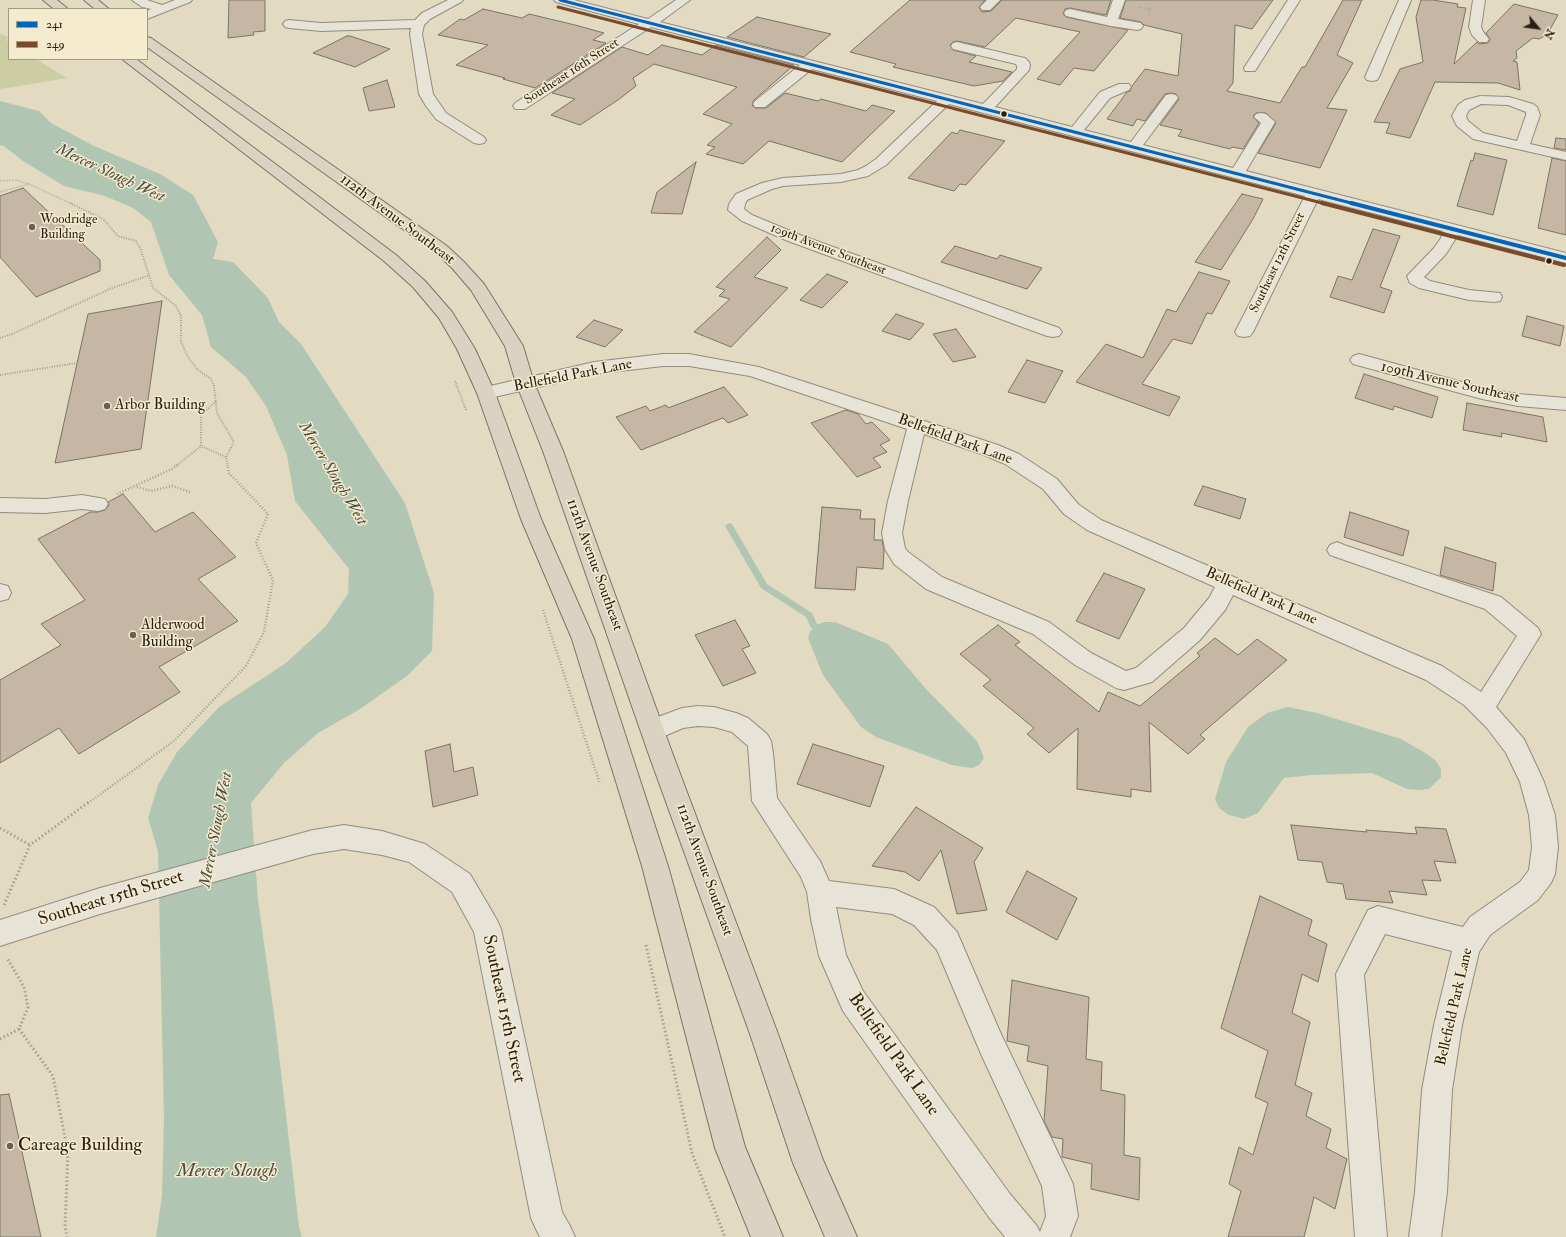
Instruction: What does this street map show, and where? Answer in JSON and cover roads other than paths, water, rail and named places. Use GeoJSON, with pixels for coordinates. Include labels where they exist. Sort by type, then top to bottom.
{"type":"FeatureCollection","features":[{"type":"Feature","properties":{"kind":"main road"},"geometry":{"type":"LineString","coordinates":[[49,0],[61,8]]}},
{"type":"Feature","properties":{"kind":"main road"},"geometry":{"type":"LineString","coordinates":[[90,0],[102,8]]}},
{"type":"Feature","properties":{"kind":"main road","name":"112th Avenue Southeast"},"geometry":{"type":"LineString","coordinates":[[148,42],[441,249],[458,265],[478,288],[499,319],[514,346],[525,383],[553,451],[652,731],[764,1034],[834,1235]]}},
{"type":"Feature","properties":{"kind":"main road"},"geometry":{"type":"LineString","coordinates":[[129,60],[390,258],[419,284],[446,316],[466,349],[486,393],[531,519],[582,639],[655,866],[730,1148],[767,1237]]}},
{"type":"Feature","properties":{"kind":"street"},"geometry":{"type":"LineString","coordinates":[[138,0],[162,9]]}},
{"type":"Feature","properties":{"kind":"street"},"geometry":{"type":"LineString","coordinates":[[148,15],[186,0]]}},
{"type":"Feature","properties":{"kind":"street"},"geometry":{"type":"LineString","coordinates":[[457,0],[426,16],[418,24],[416,34],[426,94],[433,106],[441,116],[479,140]]}},
{"type":"Feature","properties":{"kind":"street"},"geometry":{"type":"LineString","coordinates":[[560,0],[1566,258]]}},
{"type":"Feature","properties":{"kind":"street","name":"Southeast 16th Street"},"geometry":{"type":"LineString","coordinates":[[520,106],[684,0]]}},
{"type":"Feature","properties":{"kind":"street"},"geometry":{"type":"LineString","coordinates":[[1111,22],[1119,0]]}},
{"type":"Feature","properties":{"kind":"street"},"geometry":{"type":"LineString","coordinates":[[1250,68],[1294,0]]}},
{"type":"Feature","properties":{"kind":"street"},"geometry":{"type":"LineString","coordinates":[[1372,76],[1405,0]]}},
{"type":"Feature","properties":{"kind":"street"},"geometry":{"type":"LineString","coordinates":[[1479,0],[1475,27],[1478,35],[1483,39]]}},
{"type":"Feature","properties":{"kind":"street"},"geometry":{"type":"LineString","coordinates":[[1070,13],[1137,26]]}},
{"type":"Feature","properties":{"kind":"street"},"geometry":{"type":"LineString","coordinates":[[289,24],[321,26],[418,24]]}},
{"type":"Feature","properties":{"kind":"street"},"geometry":{"type":"LineString","coordinates":[[957,46],[1020,61],[1024,65],[1023,70],[985,110]]}},
{"type":"Feature","properties":{"kind":"street"},"geometry":{"type":"LineString","coordinates":[[760,104],[810,64]]}},
{"type":"Feature","properties":{"kind":"street"},"geometry":{"type":"LineString","coordinates":[[1074,133],[1105,95],[1124,87]]}},
{"type":"Feature","properties":{"kind":"street"},"geometry":{"type":"LineString","coordinates":[[1134,148],[1171,98]]}},
{"type":"Feature","properties":{"kind":"street","name":"109th Avenue Southeast"},"geometry":{"type":"LineString","coordinates":[[946,99],[881,162],[863,173],[841,178],[783,182],[767,186],[741,197],[737,204],[736,210],[747,218],[794,238],[1053,332]]}},
{"type":"Feature","properties":{"kind":"street"},"geometry":{"type":"LineString","coordinates":[[1522,146],[1533,114],[1532,110],[1528,107],[1509,101],[1480,100],[1470,103],[1463,108],[1459,116],[1462,123],[1468,130],[1478,136],[1522,146],[1566,156]]}},
{"type":"Feature","properties":{"kind":"street"},"geometry":{"type":"LineString","coordinates":[[1237,174],[1268,122],[1261,117]]}},
{"type":"Feature","properties":{"kind":"street","name":"Southeast 12th Street"},"geometry":{"type":"LineString","coordinates":[[1244,332],[1313,194]]}},
{"type":"Feature","properties":{"kind":"street"},"geometry":{"type":"LineString","coordinates":[[1452,229],[1449,238],[1440,251],[1415,276],[1416,280],[1425,284],[1469,295],[1494,297]]}},
{"type":"Feature","properties":{"kind":"street","name":"Bellefield Park Lane"},"geometry":{"type":"LineString","coordinates":[[486,393],[594,368],[663,360],[688,360],[753,371],[917,425],[1012,459],[1050,484],[1071,508],[1094,524],[1434,673],[1472,698],[1495,721],[1515,746],[1532,782],[1542,815],[1545,847],[1542,874],[1529,891],[1480,926],[1468,942],[1458,979],[1437,1090],[1431,1192],[1425,1237]]}},
{"type":"Feature","properties":{"kind":"street","name":"109th Avenue Southeast"},"geometry":{"type":"LineString","coordinates":[[1359,360],[1488,395],[1518,400],[1566,404]]}},
{"type":"Feature","properties":{"kind":"street"},"geometry":{"type":"LineString","coordinates":[[917,425],[898,501],[892,533],[896,549],[901,558],[934,583],[1041,628],[1083,659],[1124,681],[1144,675],[1192,634],[1217,604],[1228,583]]}},
{"type":"Feature","properties":{"kind":"street"},"geometry":{"type":"LineString","coordinates":[[0,505],[45,506],[82,502],[96,504]]}},
{"type":"Feature","properties":{"kind":"street"},"geometry":{"type":"LineString","coordinates":[[45,506],[63,520]]}},
{"type":"Feature","properties":{"kind":"street"},"geometry":{"type":"LineString","coordinates":[[1337,550],[1492,603],[1530,634],[1483,708]]}},
{"type":"Feature","properties":{"kind":"street","name":"Bellefield Park Lane"},"geometry":{"type":"LineString","coordinates":[[652,731],[682,718],[698,716],[714,717],[728,720],[750,732],[759,741],[765,801],[811,870],[820,892],[824,919],[833,956],[852,1001],[999,1205],[1026,1237]]}},
{"type":"Feature","properties":{"kind":"street","name":"Southeast 15th Street"},"geometry":{"type":"LineString","coordinates":[[1,932],[100,901],[313,842],[344,837],[382,843],[416,852],[461,883],[487,929],[547,1218],[558,1237]]}},
{"type":"Feature","properties":{"kind":"street"},"geometry":{"type":"LineString","coordinates":[[820,892],[894,902],[924,916],[946,941],[991,1044],[1057,1184],[1062,1216],[1054,1237]]}},
{"type":"Feature","properties":{"kind":"street"},"geometry":{"type":"LineString","coordinates":[[1371,1237],[1350,974],[1378,918],[1468,942]]}},
{"type":"Feature","properties":{"kind":"water","name":"Mercer Slough"},"geometry":{"type":"Polygon","coordinates":[[[0,101],[39,111],[51,123],[94,146],[160,174],[193,195],[218,242],[213,259],[233,262],[268,298],[279,322],[301,344],[405,503],[434,593],[432,651],[407,676],[360,709],[318,733],[284,763],[251,803],[258,900],[276,1029],[299,1227],[302,1237],[156,1237],[162,1196],[164,1118],[158,851],[148,818],[158,785],[177,752],[219,707],[286,663],[325,627],[348,594],[349,569],[295,501],[287,455],[266,406],[246,377],[211,347],[202,315],[169,275],[151,222],[133,208],[105,196],[64,186],[23,161],[4,146],[0,145],[0,101]]]}},
{"type":"Feature","properties":{"kind":"water"},"geometry":{"type":"Polygon","coordinates":[[[824,622],[835,622],[888,644],[926,689],[977,741],[984,758],[979,765],[972,768],[952,765],[876,737],[861,727],[823,675],[808,638],[814,626],[824,622]]]}},
{"type":"Feature","properties":{"kind":"water"},"geometry":{"type":"Polygon","coordinates":[[[1288,707],[1317,713],[1401,739],[1436,761],[1441,769],[1441,777],[1429,789],[1419,790],[1407,789],[1372,773],[1311,775],[1284,778],[1258,813],[1244,819],[1229,815],[1219,808],[1215,799],[1226,762],[1248,727],[1267,713],[1288,707]]]}},
{"type":"Feature","properties":{"kind":"waterway"},"geometry":{"type":"LineString","coordinates":[[729,526],[764,586],[809,615],[814,626]]}},
{"type":"Feature","properties":{"kind":"place","name":"Woodridge Building"},"geometry":{"type":"Point","coordinates":[32,227]}},
{"type":"Feature","properties":{"kind":"place","name":"Arbor Building"},"geometry":{"type":"Point","coordinates":[107,406]}},
{"type":"Feature","properties":{"kind":"place","name":"Alderwood Building"},"geometry":{"type":"Point","coordinates":[133,635]}},
{"type":"Feature","properties":{"kind":"place","name":"Careage Building"},"geometry":{"type":"Point","coordinates":[10,1146]}},
{"type":"Feature","properties":{"kind":"water label","name":"Mercer Slough West"},"geometry":{"type":"Point","coordinates":[110,174]}},
{"type":"Feature","properties":{"kind":"water label","name":"Mercer Slough West"},"geometry":{"type":"Point","coordinates":[332,474]}},
{"type":"Feature","properties":{"kind":"water label","name":"Mercer Slough West"},"geometry":{"type":"Point","coordinates":[217,830]}}]}
